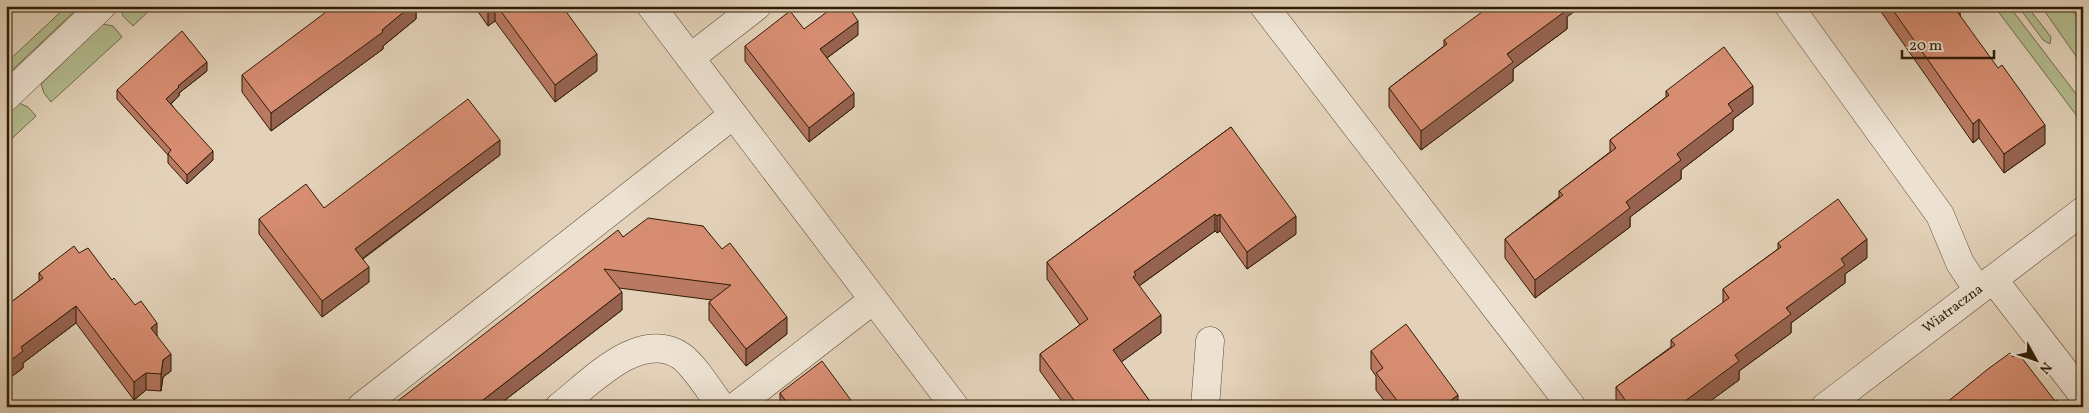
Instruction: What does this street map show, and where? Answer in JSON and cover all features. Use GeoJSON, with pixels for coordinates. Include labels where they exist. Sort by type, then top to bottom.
{"type":"FeatureCollection","features":[{"type":"Feature","properties":{"kind":"street"},"geometry":{"type":"LineString","coordinates":[[6,97],[102,6]]}},
{"type":"Feature","properties":{"kind":"street"},"geometry":{"type":"LineString","coordinates":[[651,6],[955,407]]}},
{"type":"Feature","properties":{"kind":"street"},"geometry":{"type":"LineString","coordinates":[[690,58],[757,6]]}},
{"type":"Feature","properties":{"kind":"street"},"geometry":{"type":"LineString","coordinates":[[1264,6],[1572,407]]}},
{"type":"Feature","properties":{"kind":"street"},"geometry":{"type":"LineString","coordinates":[[1790,6],[1940,215],[1960,263],[1985,284],[2083,395]]}},
{"type":"Feature","properties":{"kind":"street"},"geometry":{"type":"LineString","coordinates":[[361,407],[733,115]]}},
{"type":"Feature","properties":{"kind":"street","name":"Wiatraczna"},"geometry":{"type":"LineString","coordinates":[[1824,407],[2083,211]]}},
{"type":"Feature","properties":{"kind":"street"},"geometry":{"type":"LineString","coordinates":[[735,407],[873,300]]}},
{"type":"Feature","properties":{"kind":"street"},"geometry":{"type":"LineString","coordinates":[[1205,407],[1210,341]]}},
{"type":"Feature","properties":{"kind":"street"},"geometry":{"type":"LineString","coordinates":[[559,407],[626,356],[642,349],[658,348],[681,356],[722,407]]}},
{"type":"Feature","properties":{"kind":"green space"},"geometry":{"type":"Polygon","coordinates":[[[67,6],[80,6],[6,76],[6,63],[67,6]]]}},
{"type":"Feature","properties":{"kind":"green space"},"geometry":{"type":"Polygon","coordinates":[[[123,6],[154,6],[133,26],[123,16],[121,8],[123,6]]]}},
{"type":"Feature","properties":{"kind":"green space"},"geometry":{"type":"Polygon","coordinates":[[[1994,6],[2009,6],[2083,103],[2083,124],[1994,6]]]}},
{"type":"Feature","properties":{"kind":"green space"},"geometry":{"type":"Polygon","coordinates":[[[2018,6],[2027,6],[2051,37],[2050,44],[2043,40],[2018,6]]]}},
{"type":"Feature","properties":{"kind":"green space"},"geometry":{"type":"Polygon","coordinates":[[[2041,6],[2069,6],[2083,24],[2083,66],[2041,6]]]}},
{"type":"Feature","properties":{"kind":"green space"},"geometry":{"type":"Polygon","coordinates":[[[103,24],[113,26],[122,37],[51,102],[44,93],[41,84],[103,24]]]}},
{"type":"Feature","properties":{"kind":"green space"},"geometry":{"type":"Polygon","coordinates":[[[19,103],[28,107],[36,116],[6,144],[6,115],[19,103]]]}},
{"type":"Feature","properties":{"kind":"building"},"geometry":{"type":"Polygon","coordinates":[[[334,6],[411,6],[382,30],[383,32],[271,113],[242,75],[334,6]]]}},
{"type":"Feature","properties":{"kind":"building"},"geometry":{"type":"Polygon","coordinates":[[[497,6],[562,6],[597,54],[555,85],[497,6]]]}},
{"type":"Feature","properties":{"kind":"building"},"geometry":{"type":"Polygon","coordinates":[[[835,6],[848,6],[858,21],[820,49],[854,93],[809,128],[745,46],[790,11],[804,29],[835,6]]]}},
{"type":"Feature","properties":{"kind":"building"},"geometry":{"type":"Polygon","coordinates":[[[1490,6],[1564,6],[1567,10],[1507,54],[1513,62],[1421,131],[1389,88],[1447,44],[1444,40],[1490,6]]]}},
{"type":"Feature","properties":{"kind":"building"},"geometry":{"type":"Polygon","coordinates":[[[1890,6],[1960,6],[1956,10],[1998,68],[2002,65],[2045,125],[2004,154],[1979,119],[1973,124],[1890,6]]]}},
{"type":"Feature","properties":{"kind":"building"},"geometry":{"type":"Polygon","coordinates":[[[182,31],[207,62],[178,86],[166,99],[213,151],[187,175],[168,154],[171,150],[117,90],[182,31]]]}},
{"type":"Feature","properties":{"kind":"building"},"geometry":{"type":"Polygon","coordinates":[[[1724,47],[1753,86],[1728,104],[1733,111],[1677,154],[1681,160],[1626,202],[1630,208],[1535,280],[1505,239],[1563,195],[1559,191],[1616,148],[1610,140],[1669,95],[1666,91],[1724,47]]]}},
{"type":"Feature","properties":{"kind":"building"},"geometry":{"type":"Polygon","coordinates":[[[468,99],[500,140],[355,249],[369,267],[322,301],[259,219],[306,184],[324,208],[468,99]]]}},
{"type":"Feature","properties":{"kind":"building"},"geometry":{"type":"Polygon","coordinates":[[[1231,127],[1296,216],[1247,252],[1220,214],[1217,216],[1215,214],[1134,272],[1136,275],[1133,277],[1161,315],[1113,350],[1154,407],[1079,407],[1040,354],[1088,319],[1047,262],[1231,127]]]}},
{"type":"Feature","properties":{"kind":"building"},"geometry":{"type":"Polygon","coordinates":[[[1838,199],[1867,239],[1841,259],[1845,265],[1786,308],[1791,314],[1735,355],[1739,361],[1677,407],[1630,407],[1616,387],[1675,345],[1671,340],[1729,298],[1723,289],[1781,247],[1778,243],[1838,199]]]}},
{"type":"Feature","properties":{"kind":"building"},"geometry":{"type":"Polygon","coordinates":[[[648,218],[703,226],[722,249],[730,243],[787,317],[746,349],[709,302],[731,285],[604,269],[622,292],[474,407],[390,407],[618,230],[623,237],[648,218]]]}},
{"type":"Feature","properties":{"kind":"building"},"geometry":{"type":"Polygon","coordinates":[[[74,246],[79,253],[88,248],[112,280],[114,278],[135,305],[141,301],[157,323],[151,328],[171,354],[163,360],[161,374],[146,373],[134,382],[76,306],[21,347],[23,351],[6,364],[6,306],[43,278],[39,273],[74,246]]]}},
{"type":"Feature","properties":{"kind":"building"},"geometry":{"type":"Polygon","coordinates":[[[1406,324],[1458,395],[1442,407],[1402,407],[1376,373],[1383,368],[1371,351],[1406,324]]]}},
{"type":"Feature","properties":{"kind":"building"},"geometry":{"type":"Polygon","coordinates":[[[2010,353],[2013,357],[2018,353],[2055,401],[2057,400],[2062,407],[1941,407],[1988,369],[2010,353]]]}},
{"type":"Feature","properties":{"kind":"building"},"geometry":{"type":"Polygon","coordinates":[[[822,361],[856,407],[790,407],[780,393],[822,361]]]}}]}
